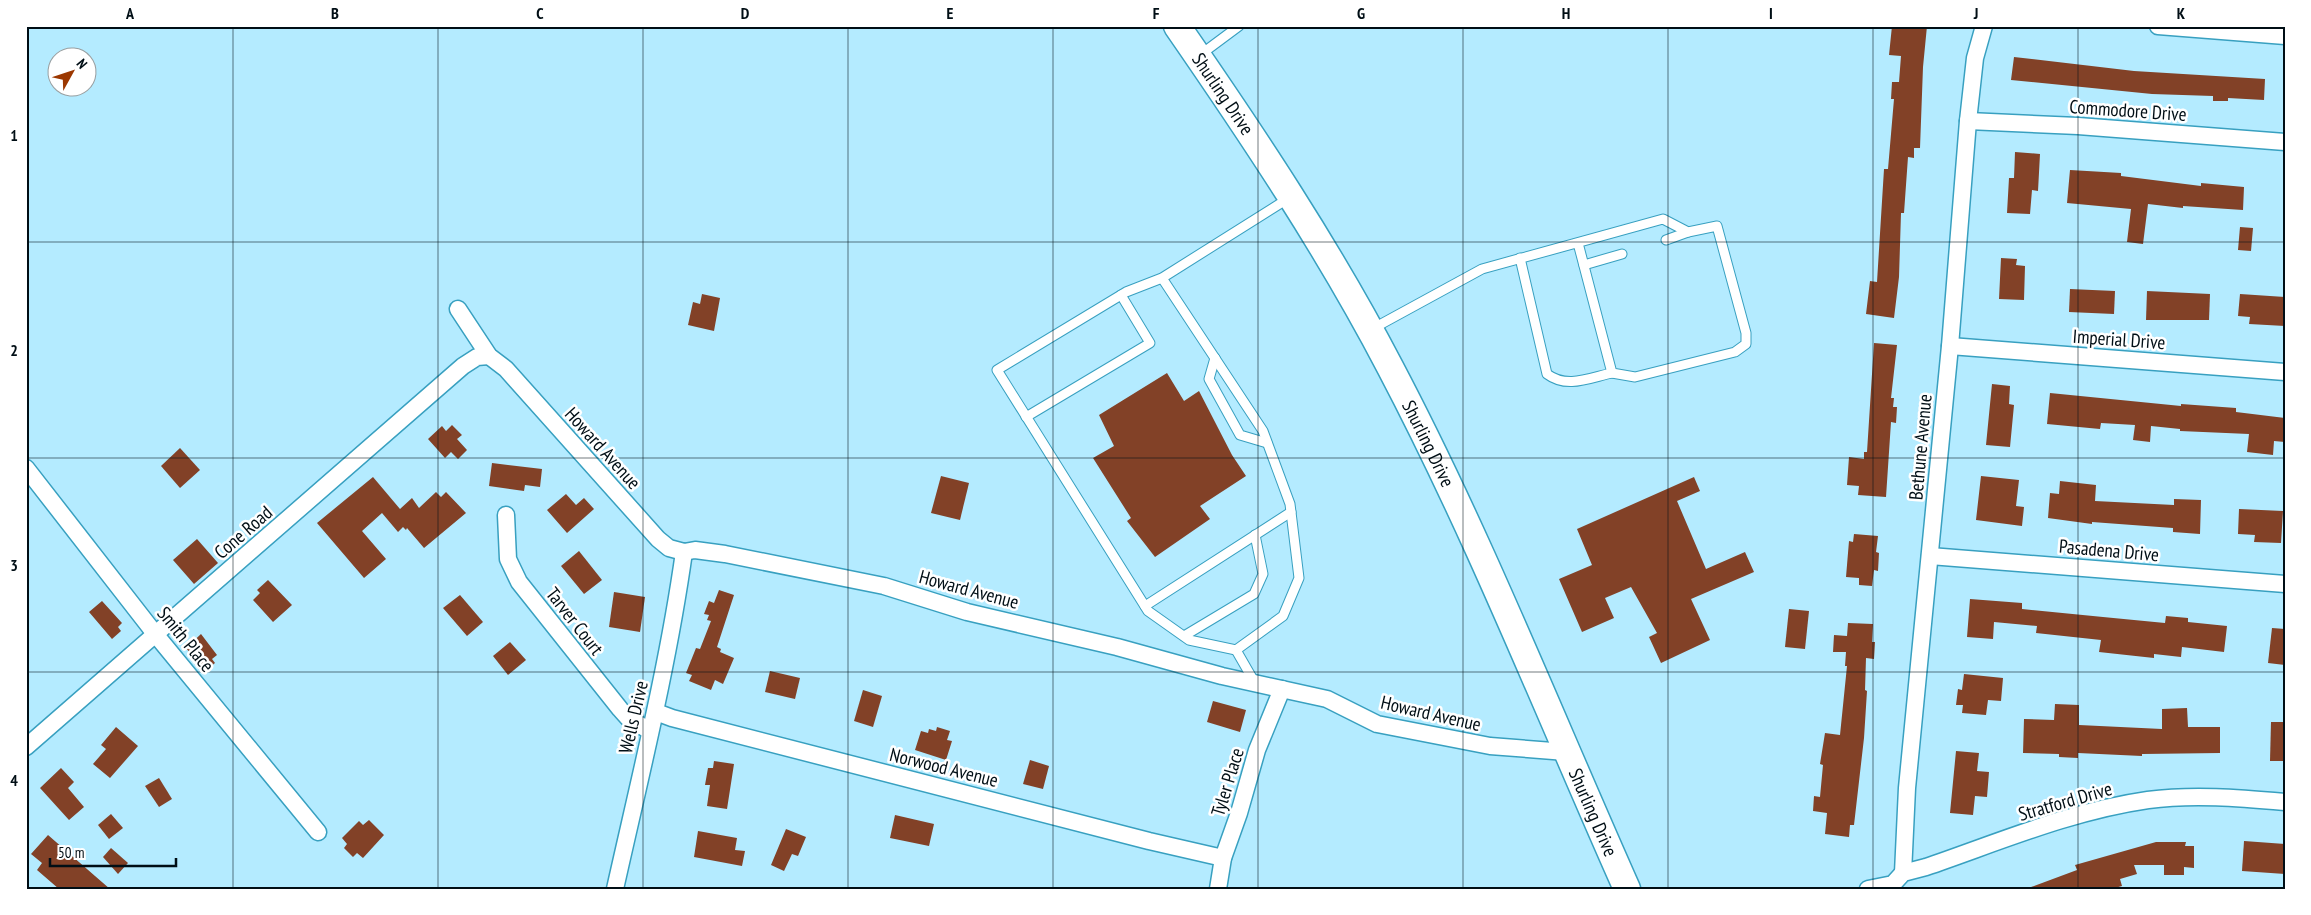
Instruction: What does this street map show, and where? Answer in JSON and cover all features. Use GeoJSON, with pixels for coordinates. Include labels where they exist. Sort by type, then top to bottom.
{"type":"FeatureCollection","features":[{"type":"Feature","properties":{"kind":"main road","name":"Shurling Drive"},"geometry":{"type":"LineString","coordinates":[[1177,26],[1244,122],[1291,196],[1390,366],[1457,502],[1627,889]]}},
{"type":"Feature","properties":{"kind":"street","name":"Bethune Avenue"},"geometry":{"type":"LineString","coordinates":[[1897,882],[1950,346],[1968,121],[1975,58],[1984,26]]}},
{"type":"Feature","properties":{"kind":"street"},"geometry":{"type":"LineString","coordinates":[[2158,26],[2285,36]]}},
{"type":"Feature","properties":{"kind":"street","name":"Commodore Drive"},"geometry":{"type":"LineString","coordinates":[[1968,121],[2078,126],[2285,142]]}},
{"type":"Feature","properties":{"kind":"street","name":"Howard Avenue"},"geometry":{"type":"LineString","coordinates":[[458,309],[490,356],[506,370],[658,539],[670,548],[684,552],[695,550],[725,554],[884,586],[968,612],[1327,699],[1376,724],[1490,746],[1566,752]]}},
{"type":"Feature","properties":{"kind":"street","name":"Imperial Drive"},"geometry":{"type":"LineString","coordinates":[[1950,346],[2285,372]]}},
{"type":"Feature","properties":{"kind":"street","name":"Cone Road"},"geometry":{"type":"LineString","coordinates":[[26,747],[464,366],[477,357],[490,356]]}},
{"type":"Feature","properties":{"kind":"street","name":"Smith Place"},"geometry":{"type":"LineString","coordinates":[[26,468],[156,635],[318,832]]}},
{"type":"Feature","properties":{"kind":"street","name":"Tarver Court"},"geometry":{"type":"LineString","coordinates":[[506,515],[508,559],[519,582],[620,709],[628,718],[650,730]]}},
{"type":"Feature","properties":{"kind":"street","name":"Wells Drive"},"geometry":{"type":"LineString","coordinates":[[615,889],[650,730],[656,712],[676,610],[684,552]]}},
{"type":"Feature","properties":{"kind":"street","name":"Pasadena Drive"},"geometry":{"type":"LineString","coordinates":[[1930,556],[2285,584]]}},
{"type":"Feature","properties":{"kind":"street","name":"Tyler Place"},"geometry":{"type":"LineString","coordinates":[[1218,889],[1222,858],[1239,813],[1257,750],[1282,689]]}},
{"type":"Feature","properties":{"kind":"street","name":"Norwood Avenue"},"geometry":{"type":"LineString","coordinates":[[656,712],[672,718],[1222,858]]}},
{"type":"Feature","properties":{"kind":"street","name":"Stratford Drive"},"geometry":{"type":"LineString","coordinates":[[1868,889],[1897,882],[1926,868],[2068,817],[2105,808],[2149,800],[2192,797],[2285,802]]}},
{"type":"Feature","properties":{"kind":"lane"},"geometry":{"type":"LineString","coordinates":[[1198,56],[1239,26]]}},
{"type":"Feature","properties":{"kind":"lane"},"geometry":{"type":"LineString","coordinates":[[1162,278],[1263,431],[1290,504],[1299,578],[1283,616],[1236,650],[1188,640],[1148,611],[997,370],[1122,295],[1162,278],[1291,196]]}},
{"type":"Feature","properties":{"kind":"lane"},"geometry":{"type":"LineString","coordinates":[[1369,330],[1482,269],[1663,219],[1688,232]]}},
{"type":"Feature","properties":{"kind":"lane"},"geometry":{"type":"LineString","coordinates":[[1520,258],[1547,374],[1555,380],[1568,384],[1612,373],[1635,377],[1735,352],[1746,344],[1746,333],[1717,226],[1688,232],[1666,240]]}},
{"type":"Feature","properties":{"kind":"lane"},"geometry":{"type":"LineString","coordinates":[[1578,243],[1612,373]]}},
{"type":"Feature","properties":{"kind":"lane"},"geometry":{"type":"LineString","coordinates":[[1584,266],[1622,254]]}},
{"type":"Feature","properties":{"kind":"lane"},"geometry":{"type":"LineString","coordinates":[[1026,417],[1150,343],[1122,295]]}},
{"type":"Feature","properties":{"kind":"lane"},"geometry":{"type":"LineString","coordinates":[[1215,358],[1209,379],[1240,435],[1267,442]]}},
{"type":"Feature","properties":{"kind":"lane"},"geometry":{"type":"LineString","coordinates":[[1145,606],[1291,512]]}},
{"type":"Feature","properties":{"kind":"lane"},"geometry":{"type":"LineString","coordinates":[[1184,636],[1254,594],[1263,574],[1255,535]]}},
{"type":"Feature","properties":{"kind":"lane"},"geometry":{"type":"LineString","coordinates":[[1236,650],[1255,683]]}},
{"type":"Feature","properties":{"kind":"building"},"geometry":{"type":"Polygon","coordinates":[[[1892,26],[1927,26],[1923,67],[1920,148],[1914,148],[1914,158],[1908,157],[1904,213],[1901,213],[1899,277],[1894,318],[1866,314],[1870,281],[1877,282],[1884,169],[1888,169],[1894,99],[1891,99],[1892,82],[1899,82],[1901,56],[1889,55],[1892,26]]]}},
{"type":"Feature","properties":{"kind":"building"},"geometry":{"type":"Polygon","coordinates":[[[2014,57],[2134,71],[2265,79],[2264,100],[2228,98],[2228,101],[2213,101],[2213,96],[2152,94],[2011,80],[2014,57]]]}},
{"type":"Feature","properties":{"kind":"building"},"geometry":{"type":"Polygon","coordinates":[[[2015,152],[2040,154],[2038,191],[2032,190],[2030,214],[2007,213],[2009,178],[2014,178],[2015,152]]]}},
{"type":"Feature","properties":{"kind":"building"},"geometry":{"type":"Polygon","coordinates":[[[2070,170],[2121,173],[2121,176],[2201,186],[2201,183],[2244,187],[2243,210],[2183,206],[2183,208],[2148,204],[2143,244],[2127,242],[2131,209],[2067,203],[2070,170]]]}},
{"type":"Feature","properties":{"kind":"building"},"geometry":{"type":"Polygon","coordinates":[[[2240,227],[2253,228],[2251,251],[2238,250],[2240,227]]]}},
{"type":"Feature","properties":{"kind":"building"},"geometry":{"type":"Polygon","coordinates":[[[2001,258],[2017,259],[2016,265],[2025,266],[2024,300],[1999,299],[2001,258]]]}},
{"type":"Feature","properties":{"kind":"building"},"geometry":{"type":"Polygon","coordinates":[[[2070,289],[2115,291],[2114,314],[2069,312],[2070,289]]]}},
{"type":"Feature","properties":{"kind":"building"},"geometry":{"type":"Polygon","coordinates":[[[2147,291],[2210,294],[2209,320],[2146,320],[2147,291]]]}},
{"type":"Feature","properties":{"kind":"building"},"geometry":{"type":"Polygon","coordinates":[[[702,294],[720,298],[714,331],[688,325],[693,302],[700,304],[702,294]]]}},
{"type":"Feature","properties":{"kind":"building"},"geometry":{"type":"Polygon","coordinates":[[[2240,294],[2285,297],[2285,326],[2249,324],[2250,317],[2238,316],[2240,294]]]}},
{"type":"Feature","properties":{"kind":"building"},"geometry":{"type":"Polygon","coordinates":[[[1874,343],[1897,345],[1891,398],[1894,398],[1893,407],[1897,407],[1896,423],[1891,422],[1886,497],[1858,495],[1859,486],[1847,485],[1849,457],[1864,459],[1864,452],[1867,452],[1874,343]]]}},
{"type":"Feature","properties":{"kind":"building"},"geometry":{"type":"Polygon","coordinates":[[[1167,373],[1184,401],[1199,391],[1232,455],[1246,476],[1200,506],[1210,519],[1155,557],[1127,521],[1131,518],[1093,458],[1114,446],[1099,415],[1167,373]]]}},
{"type":"Feature","properties":{"kind":"building"},"geometry":{"type":"Polygon","coordinates":[[[1992,384],[2010,386],[2009,404],[2014,405],[2010,447],[1986,445],[1992,384]]]}},
{"type":"Feature","properties":{"kind":"building"},"geometry":{"type":"Polygon","coordinates":[[[2050,393],[2181,406],[2181,404],[2236,408],[2236,412],[2285,418],[2285,442],[2274,441],[2273,455],[2247,452],[2249,434],[2180,431],[2180,429],[2151,426],[2150,442],[2133,440],[2135,425],[2101,423],[2100,429],[2047,424],[2050,393]]]}},
{"type":"Feature","properties":{"kind":"building"},"geometry":{"type":"Polygon","coordinates":[[[452,425],[462,435],[457,439],[467,450],[458,459],[451,452],[445,458],[428,439],[442,426],[446,431],[452,425]]]}},
{"type":"Feature","properties":{"kind":"building"},"geometry":{"type":"Polygon","coordinates":[[[180,448],[200,470],[180,488],[161,466],[180,448]]]}},
{"type":"Feature","properties":{"kind":"building"},"geometry":{"type":"Polygon","coordinates":[[[492,463],[542,469],[540,487],[525,485],[524,491],[489,486],[492,463]]]}},
{"type":"Feature","properties":{"kind":"building"},"geometry":{"type":"Polygon","coordinates":[[[941,476],[969,483],[960,520],[931,513],[941,476]]]}},
{"type":"Feature","properties":{"kind":"building"},"geometry":{"type":"Polygon","coordinates":[[[1981,476],[2019,480],[2016,506],[2024,507],[2022,526],[1976,520],[1981,476]]]}},
{"type":"Feature","properties":{"kind":"building"},"geometry":{"type":"Polygon","coordinates":[[[373,477],[400,509],[412,498],[419,508],[436,492],[441,497],[446,492],[466,513],[424,548],[407,528],[406,530],[403,527],[398,532],[382,513],[362,531],[386,559],[364,578],[317,523],[373,477]]]}},
{"type":"Feature","properties":{"kind":"building"},"geometry":{"type":"Polygon","coordinates":[[[1694,477],[1700,491],[1677,501],[1706,569],[1745,552],[1754,572],[1691,599],[1710,640],[1661,663],[1649,637],[1657,633],[1631,587],[1605,598],[1614,618],[1582,632],[1559,579],[1592,565],[1577,529],[1694,477]]]}},
{"type":"Feature","properties":{"kind":"building"},"geometry":{"type":"Polygon","coordinates":[[[2060,481],[2096,485],[2095,501],[2174,505],[2174,499],[2201,500],[2200,534],[2173,532],[2173,528],[2092,522],[2092,524],[2048,518],[2050,493],[2059,494],[2060,481]]]}},
{"type":"Feature","properties":{"kind":"building"},"geometry":{"type":"Polygon","coordinates":[[[566,494],[576,505],[584,498],[594,509],[567,533],[547,510],[566,494]]]}},
{"type":"Feature","properties":{"kind":"building"},"geometry":{"type":"Polygon","coordinates":[[[2239,509],[2283,511],[2281,543],[2254,542],[2255,535],[2238,534],[2239,509]]]}},
{"type":"Feature","properties":{"kind":"building"},"geometry":{"type":"Polygon","coordinates":[[[1854,534],[1878,536],[1876,552],[1879,553],[1878,571],[1874,570],[1872,586],[1859,585],[1859,578],[1846,577],[1849,541],[1853,542],[1854,534]]]}},
{"type":"Feature","properties":{"kind":"building"},"geometry":{"type":"Polygon","coordinates":[[[197,539],[218,563],[194,584],[173,560],[197,539]]]}},
{"type":"Feature","properties":{"kind":"building"},"geometry":{"type":"Polygon","coordinates":[[[579,551],[602,580],[584,594],[561,566],[579,551]]]}},
{"type":"Feature","properties":{"kind":"building"},"geometry":{"type":"Polygon","coordinates":[[[268,580],[292,605],[273,622],[253,600],[260,593],[257,590],[268,580]]]}},
{"type":"Feature","properties":{"kind":"building"},"geometry":{"type":"Polygon","coordinates":[[[719,590],[734,595],[717,647],[721,649],[720,652],[734,658],[723,684],[715,680],[711,690],[689,681],[692,675],[686,673],[696,648],[700,649],[711,621],[707,620],[709,615],[704,614],[709,601],[714,603],[719,590]]]}},
{"type":"Feature","properties":{"kind":"building"},"geometry":{"type":"Polygon","coordinates":[[[614,592],[645,597],[640,632],[609,627],[614,592]]]}},
{"type":"Feature","properties":{"kind":"building"},"geometry":{"type":"Polygon","coordinates":[[[460,595],[483,622],[467,636],[443,608],[460,595]]]}},
{"type":"Feature","properties":{"kind":"building"},"geometry":{"type":"Polygon","coordinates":[[[1970,599],[2022,603],[2022,609],[2165,623],[2166,616],[2188,618],[2188,622],[2227,626],[2224,652],[2182,647],[2181,657],[2154,654],[2154,658],[2099,652],[2101,640],[2036,633],[2037,626],[1994,622],[1993,639],[1967,637],[1970,599]]]}},
{"type":"Feature","properties":{"kind":"building"},"geometry":{"type":"Polygon","coordinates":[[[102,601],[122,623],[118,627],[121,631],[112,639],[89,612],[102,601]]]}},
{"type":"Feature","properties":{"kind":"building"},"geometry":{"type":"Polygon","coordinates":[[[1789,609],[1809,611],[1805,649],[1785,647],[1789,609]]]}},
{"type":"Feature","properties":{"kind":"building"},"geometry":{"type":"Polygon","coordinates":[[[1848,623],[1873,624],[1872,642],[1875,642],[1874,659],[1866,658],[1865,690],[1867,691],[1864,738],[1854,825],[1850,825],[1849,837],[1825,834],[1827,813],[1813,811],[1814,796],[1820,797],[1823,765],[1820,764],[1825,733],[1840,735],[1847,666],[1845,666],[1846,652],[1833,652],[1834,635],[1847,636],[1848,623]]]}},
{"type":"Feature","properties":{"kind":"building"},"geometry":{"type":"Polygon","coordinates":[[[2272,628],[2285,629],[2285,665],[2268,663],[2272,628]]]}},
{"type":"Feature","properties":{"kind":"building"},"geometry":{"type":"Polygon","coordinates":[[[201,634],[217,655],[212,659],[215,663],[205,671],[186,648],[201,634]]]}},
{"type":"Feature","properties":{"kind":"building"},"geometry":{"type":"Polygon","coordinates":[[[510,642],[526,660],[508,675],[493,656],[510,642]]]}},
{"type":"Feature","properties":{"kind":"building"},"geometry":{"type":"Polygon","coordinates":[[[770,671],[800,678],[795,699],[765,692],[770,671]]]}},
{"type":"Feature","properties":{"kind":"building"},"geometry":{"type":"Polygon","coordinates":[[[1964,674],[2003,678],[2001,701],[1988,700],[1986,715],[1962,713],[1963,705],[1956,705],[1958,689],[1962,690],[1964,674]]]}},
{"type":"Feature","properties":{"kind":"building"},"geometry":{"type":"Polygon","coordinates":[[[863,690],[882,696],[873,727],[854,721],[863,690]]]}},
{"type":"Feature","properties":{"kind":"building"},"geometry":{"type":"Polygon","coordinates":[[[1213,701],[1246,710],[1240,732],[1207,722],[1213,701]]]}},
{"type":"Feature","properties":{"kind":"building"},"geometry":{"type":"Polygon","coordinates":[[[2055,704],[2079,705],[2079,725],[2162,729],[2162,709],[2187,708],[2188,727],[2220,727],[2220,753],[2142,754],[2142,756],[2078,753],[2078,758],[2059,757],[2059,754],[2023,753],[2024,719],[2054,720],[2055,704]]]}},
{"type":"Feature","properties":{"kind":"building"},"geometry":{"type":"Polygon","coordinates":[[[2271,722],[2285,722],[2285,761],[2270,761],[2271,722]]]}},
{"type":"Feature","properties":{"kind":"building"},"geometry":{"type":"Polygon","coordinates":[[[116,727],[138,746],[110,778],[93,764],[106,749],[101,745],[116,727]]]}},
{"type":"Feature","properties":{"kind":"building"},"geometry":{"type":"Polygon","coordinates":[[[937,727],[950,731],[947,740],[952,741],[946,760],[915,750],[921,731],[928,733],[929,729],[936,731],[937,727]]]}},
{"type":"Feature","properties":{"kind":"building"},"geometry":{"type":"Polygon","coordinates":[[[1956,751],[1979,753],[1977,771],[1989,772],[1987,797],[1975,796],[1973,815],[1950,813],[1956,751]]]}},
{"type":"Feature","properties":{"kind":"building"},"geometry":{"type":"Polygon","coordinates":[[[1030,760],[1049,766],[1043,789],[1023,784],[1030,760]]]}},
{"type":"Feature","properties":{"kind":"building"},"geometry":{"type":"Polygon","coordinates":[[[714,761],[734,764],[727,809],[707,806],[710,785],[705,785],[708,768],[713,768],[714,761]]]}},
{"type":"Feature","properties":{"kind":"building"},"geometry":{"type":"Polygon","coordinates":[[[61,768],[74,782],[68,788],[84,807],[69,820],[40,788],[61,768]]]}},
{"type":"Feature","properties":{"kind":"building"},"geometry":{"type":"Polygon","coordinates":[[[159,778],[172,799],[159,807],[145,786],[159,778]]]}},
{"type":"Feature","properties":{"kind":"building"},"geometry":{"type":"Polygon","coordinates":[[[111,814],[123,828],[109,839],[98,825],[111,814]]]}},
{"type":"Feature","properties":{"kind":"building"},"geometry":{"type":"Polygon","coordinates":[[[895,815],[934,824],[929,846],[890,838],[895,815]]]}},
{"type":"Feature","properties":{"kind":"building"},"geometry":{"type":"Polygon","coordinates":[[[369,820],[384,835],[363,858],[357,853],[353,857],[344,848],[347,844],[342,838],[359,821],[363,825],[369,820]]]}},
{"type":"Feature","properties":{"kind":"building"},"geometry":{"type":"Polygon","coordinates":[[[786,829],[806,837],[798,856],[792,854],[784,871],[771,865],[786,829]]]}},
{"type":"Feature","properties":{"kind":"building"},"geometry":{"type":"Polygon","coordinates":[[[698,831],[737,838],[735,850],[745,851],[742,866],[694,857],[698,831]]]}},
{"type":"Feature","properties":{"kind":"building"},"geometry":{"type":"Polygon","coordinates":[[[48,835],[110,889],[59,889],[37,870],[42,863],[31,854],[48,835]]]}},
{"type":"Feature","properties":{"kind":"building"},"geometry":{"type":"Polygon","coordinates":[[[2244,841],[2285,844],[2285,874],[2242,871],[2244,841]]]}},
{"type":"Feature","properties":{"kind":"building"},"geometry":{"type":"Polygon","coordinates":[[[2156,842],[2186,842],[2185,846],[2194,846],[2194,868],[2184,867],[2184,875],[2164,875],[2164,865],[2134,865],[2137,874],[2120,879],[2122,886],[2111,889],[2032,889],[2031,887],[2077,870],[2075,865],[2156,842]]]}},
{"type":"Feature","properties":{"kind":"building"},"geometry":{"type":"Polygon","coordinates":[[[111,848],[128,863],[118,874],[103,857],[111,848]]]}}]}
